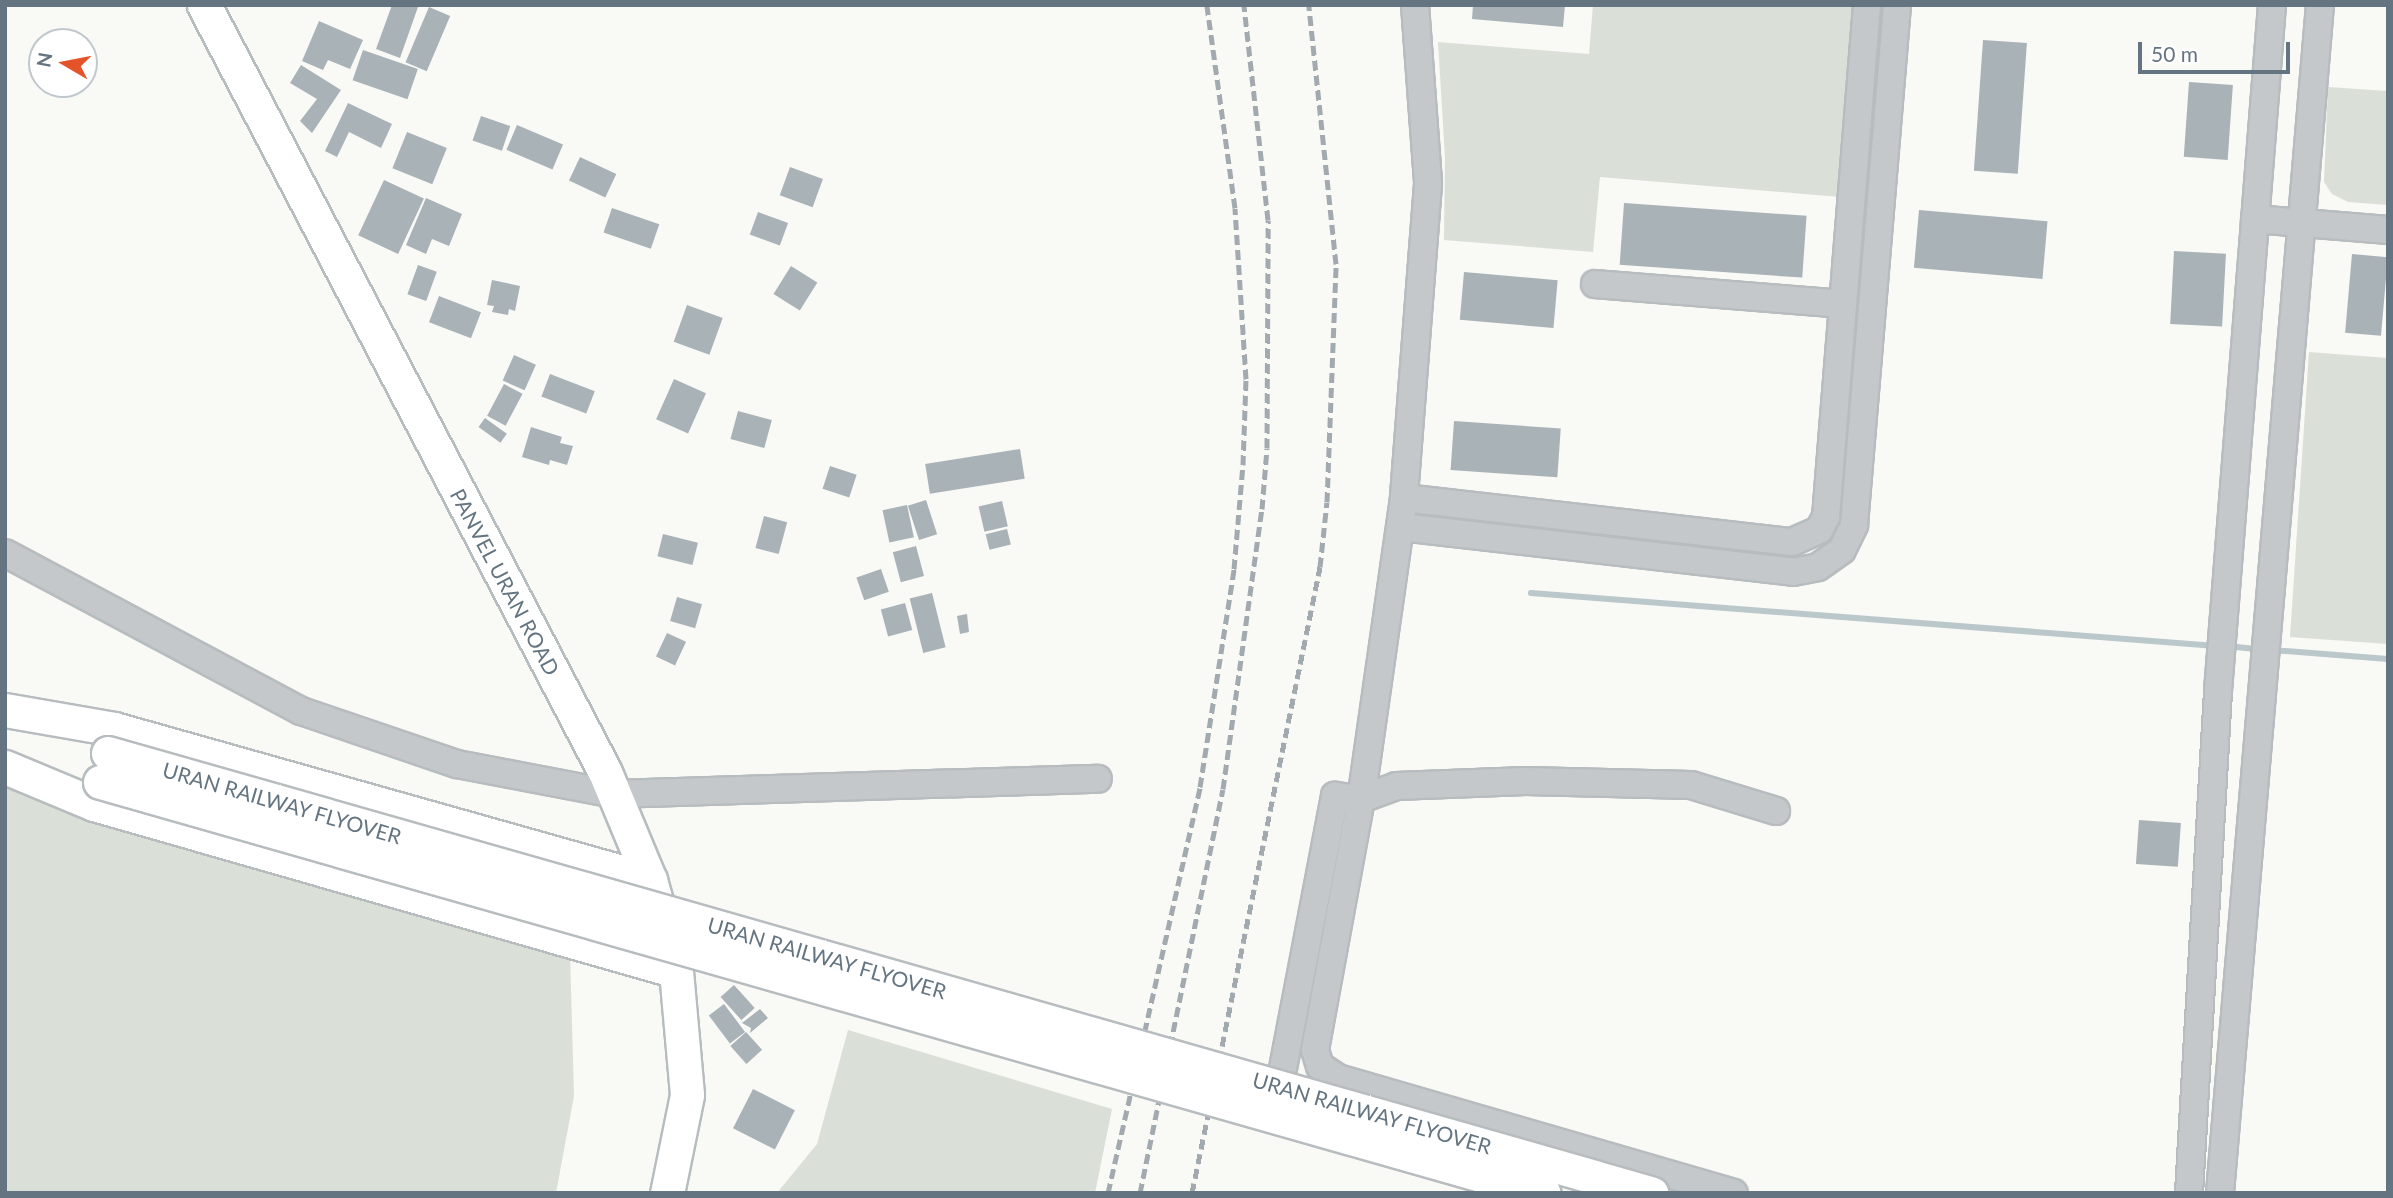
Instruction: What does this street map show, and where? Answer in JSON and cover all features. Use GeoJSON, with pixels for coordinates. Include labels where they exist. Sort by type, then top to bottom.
{"type":"FeatureCollection","features":[{"type":"Feature","properties":{"kind":"main road","name":"PANVEL URAN ROAD"},"geometry":{"type":"LineString","coordinates":[[204,5],[614,794],[650,880],[676,971],[687,1095],[667,1193]]}},
{"type":"Feature","properties":{"kind":"main road"},"geometry":{"type":"LineString","coordinates":[[5,710],[114,729],[650,880]]}},
{"type":"Feature","properties":{"kind":"main road","name":"URAN RAILWAY FLYOVER"},"geometry":{"type":"LineString","coordinates":[[5,716],[104,767],[1544,1193]]}},
{"type":"Feature","properties":{"kind":"main road","name":"URAN RAILWAY FLYOVER"},"geometry":{"type":"LineString","coordinates":[[5,759],[104,767],[1651,1193]]}},
{"type":"Feature","properties":{"kind":"main road"},"geometry":{"type":"LineString","coordinates":[[5,767],[94,804],[676,971]]}},
{"type":"Feature","properties":{"kind":"street"},"geometry":{"type":"LineString","coordinates":[[1415,5],[1428,184],[1404,498],[1361,799],[1317,1026],[1315,1050],[1320,1066],[1338,1078],[1734,1193]]}},
{"type":"Feature","properties":{"kind":"street"},"geometry":{"type":"LineString","coordinates":[[1404,498],[1792,542],[1807,539],[1819,530],[1826,517],[1867,5]]}},
{"type":"Feature","properties":{"kind":"street"},"geometry":{"type":"LineString","coordinates":[[1401,527],[1793,572],[1818,567],[1842,550],[1854,525],[1897,5]]}},
{"type":"Feature","properties":{"kind":"street"},"geometry":{"type":"LineString","coordinates":[[2189,1193],[2221,647],[2272,5]]}},
{"type":"Feature","properties":{"kind":"street"},"geometry":{"type":"LineString","coordinates":[[2220,1193],[2269,650],[2320,5]]}},
{"type":"Feature","properties":{"kind":"street"},"geometry":{"type":"LineString","coordinates":[[2255,219],[2388,230]]}},
{"type":"Feature","properties":{"kind":"street"},"geometry":{"type":"LineString","coordinates":[[1595,284],[1843,304]]}},
{"type":"Feature","properties":{"kind":"street"},"geometry":{"type":"LineString","coordinates":[[5,553],[301,711],[457,764],[614,794],[1098,779]]}},
{"type":"Feature","properties":{"kind":"street"},"geometry":{"type":"LineString","coordinates":[[1486,1193],[1301,1138],[1282,1128],[1275,1109],[1335,796],[1361,799],[1396,786],[1526,781],[1691,785],[1776,811]]}},
{"type":"Feature","properties":{"kind":"shaded area"},"geometry":{"type":"Polygon","coordinates":[[[1593,5],[1855,5],[1840,197],[1600,177],[1593,252],[1444,240],[1445,157],[1438,42],[1589,54],[1593,5]]]}},
{"type":"Feature","properties":{"kind":"shaded area"},"geometry":{"type":"Polygon","coordinates":[[[2328,87],[2388,91],[2388,205],[2348,202],[2332,194],[2324,182],[2328,87]]]}},
{"type":"Feature","properties":{"kind":"shaded area"},"geometry":{"type":"Polygon","coordinates":[[[2309,352],[2388,358],[2388,644],[2290,637],[2309,352]]]}},
{"type":"Feature","properties":{"kind":"shaded area"},"geometry":{"type":"Polygon","coordinates":[[[5,788],[570,953],[574,1096],[556,1193],[5,1193],[5,788]]]}},
{"type":"Feature","properties":{"kind":"shaded area"},"geometry":{"type":"Polygon","coordinates":[[[848,1030],[1112,1109],[1095,1193],[777,1193],[817,1144],[848,1030]]]}},
{"type":"Feature","properties":{"kind":"building"},"geometry":{"type":"Polygon","coordinates":[[[392,5],[418,7],[400,58],[376,49],[392,5]]]}},
{"type":"Feature","properties":{"kind":"building"},"geometry":{"type":"Polygon","coordinates":[[[1473,5],[1565,5],[1563,27],[1472,19],[1473,5]]]}},
{"type":"Feature","properties":{"kind":"building"},"geometry":{"type":"Polygon","coordinates":[[[429,7],[450,16],[427,71],[406,62],[429,7]]]}},
{"type":"Feature","properties":{"kind":"building"},"geometry":{"type":"Polygon","coordinates":[[[319,21],[363,40],[350,69],[328,60],[323,70],[302,61],[319,21]]]}},
{"type":"Feature","properties":{"kind":"building"},"geometry":{"type":"Polygon","coordinates":[[[1983,40],[2027,43],[2018,174],[1974,171],[1983,40]]]}},
{"type":"Feature","properties":{"kind":"building"},"geometry":{"type":"Polygon","coordinates":[[[363,50],[418,69],[407,99],[353,80],[363,50]]]}},
{"type":"Feature","properties":{"kind":"building"},"geometry":{"type":"Polygon","coordinates":[[[301,65],[341,90],[312,133],[300,121],[317,99],[290,83],[301,65]]]}},
{"type":"Feature","properties":{"kind":"building"},"geometry":{"type":"Polygon","coordinates":[[[2189,82],[2233,85],[2228,160],[2184,157],[2189,82]]]}},
{"type":"Feature","properties":{"kind":"building"},"geometry":{"type":"Polygon","coordinates":[[[348,103],[392,124],[381,148],[349,132],[337,157],[325,151],[348,103]]]}},
{"type":"Feature","properties":{"kind":"building"},"geometry":{"type":"Polygon","coordinates":[[[481,116],[510,126],[502,151],[473,141],[481,116]]]}},
{"type":"Feature","properties":{"kind":"building"},"geometry":{"type":"Polygon","coordinates":[[[517,125],[563,145],[552,169],[506,150],[517,125]]]}},
{"type":"Feature","properties":{"kind":"building"},"geometry":{"type":"Polygon","coordinates":[[[407,132],[447,148],[432,184],[392,168],[407,132]]]}},
{"type":"Feature","properties":{"kind":"building"},"geometry":{"type":"Polygon","coordinates":[[[580,157],[616,174],[605,197],[569,181],[580,157]]]}},
{"type":"Feature","properties":{"kind":"building"},"geometry":{"type":"Polygon","coordinates":[[[790,167],[823,179],[813,207],[780,195],[790,167]]]}},
{"type":"Feature","properties":{"kind":"building"},"geometry":{"type":"Polygon","coordinates":[[[384,180],[424,199],[398,254],[358,235],[384,180]]]}},
{"type":"Feature","properties":{"kind":"building"},"geometry":{"type":"Polygon","coordinates":[[[426,198],[462,214],[449,246],[432,239],[426,254],[406,245],[426,198]]]}},
{"type":"Feature","properties":{"kind":"building"},"geometry":{"type":"Polygon","coordinates":[[[1624,203],[1807,216],[1802,278],[1620,265],[1624,203]]]}},
{"type":"Feature","properties":{"kind":"building"},"geometry":{"type":"Polygon","coordinates":[[[612,208],[659,224],[651,249],[604,233],[612,208]]]}},
{"type":"Feature","properties":{"kind":"building"},"geometry":{"type":"Polygon","coordinates":[[[1919,210],[2048,221],[2042,279],[1914,268],[1919,210]]]}},
{"type":"Feature","properties":{"kind":"building"},"geometry":{"type":"Polygon","coordinates":[[[758,212],[788,223],[780,245],[750,235],[758,212]]]}},
{"type":"Feature","properties":{"kind":"building"},"geometry":{"type":"Polygon","coordinates":[[[2174,251],[2226,254],[2222,327],[2170,324],[2174,251]]]}},
{"type":"Feature","properties":{"kind":"building"},"geometry":{"type":"Polygon","coordinates":[[[2352,254],[2388,257],[2381,336],[2345,333],[2352,254]]]}},
{"type":"Feature","properties":{"kind":"building"},"geometry":{"type":"Polygon","coordinates":[[[418,265],[437,272],[426,301],[407,294],[418,265]]]}},
{"type":"Feature","properties":{"kind":"building"},"geometry":{"type":"Polygon","coordinates":[[[791,266],[817,282],[800,310],[774,294],[791,266]]]}},
{"type":"Feature","properties":{"kind":"building"},"geometry":{"type":"Polygon","coordinates":[[[1464,272],[1558,280],[1553,328],[1460,320],[1464,272]]]}},
{"type":"Feature","properties":{"kind":"building"},"geometry":{"type":"Polygon","coordinates":[[[492,280],[520,286],[515,311],[509,309],[508,315],[492,312],[494,306],[487,305],[492,280]]]}},
{"type":"Feature","properties":{"kind":"building"},"geometry":{"type":"Polygon","coordinates":[[[439,296],[481,312],[471,338],[429,322],[439,296]]]}},
{"type":"Feature","properties":{"kind":"building"},"geometry":{"type":"Polygon","coordinates":[[[687,305],[723,318],[709,355],[674,342],[687,305]]]}},
{"type":"Feature","properties":{"kind":"building"},"geometry":{"type":"Polygon","coordinates":[[[514,355],[536,365],[525,390],[503,381],[514,355]]]}},
{"type":"Feature","properties":{"kind":"building"},"geometry":{"type":"Polygon","coordinates":[[[550,374],[595,391],[586,414],[541,396],[550,374]]]}},
{"type":"Feature","properties":{"kind":"building"},"geometry":{"type":"Polygon","coordinates":[[[674,379],[706,393],[688,433],[656,419],[674,379]]]}},
{"type":"Feature","properties":{"kind":"building"},"geometry":{"type":"Polygon","coordinates":[[[504,384],[523,394],[506,426],[487,416],[504,384]]]}},
{"type":"Feature","properties":{"kind":"building"},"geometry":{"type":"Polygon","coordinates":[[[738,411],[772,420],[764,448],[730,439],[738,411]]]}},
{"type":"Feature","properties":{"kind":"building"},"geometry":{"type":"Polygon","coordinates":[[[485,418],[507,434],[500,443],[479,427],[485,418]]]}},
{"type":"Feature","properties":{"kind":"building"},"geometry":{"type":"Polygon","coordinates":[[[1454,421],[1561,428],[1557,477],[1451,470],[1454,421]]]}},
{"type":"Feature","properties":{"kind":"building"},"geometry":{"type":"Polygon","coordinates":[[[531,427],[562,437],[560,443],[573,446],[567,465],[550,460],[549,465],[522,457],[531,427]]]}},
{"type":"Feature","properties":{"kind":"building"},"geometry":{"type":"Polygon","coordinates":[[[1020,449],[1025,479],[930,494],[925,464],[1020,449]]]}},
{"type":"Feature","properties":{"kind":"building"},"geometry":{"type":"Polygon","coordinates":[[[830,466],[857,475],[849,497],[823,489],[830,466]]]}},
{"type":"Feature","properties":{"kind":"building"},"geometry":{"type":"Polygon","coordinates":[[[926,500],[937,534],[919,540],[908,506],[926,500]]]}},
{"type":"Feature","properties":{"kind":"building"},"geometry":{"type":"Polygon","coordinates":[[[1002,501],[1008,526],[984,532],[979,506],[1002,501]]]}},
{"type":"Feature","properties":{"kind":"building"},"geometry":{"type":"Polygon","coordinates":[[[907,505],[914,537],[889,542],[883,510],[907,505]]]}},
{"type":"Feature","properties":{"kind":"building"},"geometry":{"type":"Polygon","coordinates":[[[764,516],[787,522],[779,554],[755,548],[764,516]]]}},
{"type":"Feature","properties":{"kind":"building"},"geometry":{"type":"Polygon","coordinates":[[[1007,529],[1011,545],[990,550],[986,534],[1007,529]]]}},
{"type":"Feature","properties":{"kind":"building"},"geometry":{"type":"Polygon","coordinates":[[[663,534],[698,543],[692,565],[657,556],[663,534]]]}},
{"type":"Feature","properties":{"kind":"building"},"geometry":{"type":"Polygon","coordinates":[[[916,546],[924,576],[901,582],[893,552],[916,546]]]}},
{"type":"Feature","properties":{"kind":"building"},"geometry":{"type":"Polygon","coordinates":[[[881,569],[889,592],[864,600],[856,577],[881,569]]]}},
{"type":"Feature","properties":{"kind":"building"},"geometry":{"type":"Polygon","coordinates":[[[932,593],[946,647],[923,653],[910,599],[932,593]]]}},
{"type":"Feature","properties":{"kind":"building"},"geometry":{"type":"Polygon","coordinates":[[[677,597],[702,604],[695,628],[670,621],[677,597]]]}},
{"type":"Feature","properties":{"kind":"building"},"geometry":{"type":"Polygon","coordinates":[[[905,603],[912,630],[888,637],[881,609],[905,603]]]}},
{"type":"Feature","properties":{"kind":"building"},"geometry":{"type":"Polygon","coordinates":[[[967,614],[969,632],[960,634],[957,616],[967,614]]]}},
{"type":"Feature","properties":{"kind":"building"},"geometry":{"type":"Polygon","coordinates":[[[667,633],[686,642],[675,665],[656,657],[667,633]]]}},
{"type":"Feature","properties":{"kind":"building"},"geometry":{"type":"Polygon","coordinates":[[[2139,820],[2181,823],[2178,867],[2136,864],[2139,820]]]}},
{"type":"Feature","properties":{"kind":"building"},"geometry":{"type":"Polygon","coordinates":[[[734,985],[755,1008],[741,1020],[721,997],[734,985]]]}},
{"type":"Feature","properties":{"kind":"building"},"geometry":{"type":"Polygon","coordinates":[[[724,1004],[745,1032],[730,1043],[709,1015],[724,1004]]]}},
{"type":"Feature","properties":{"kind":"building"},"geometry":{"type":"Polygon","coordinates":[[[760,1009],[768,1018],[750,1033],[751,1028],[742,1023],[760,1009]]]}},
{"type":"Feature","properties":{"kind":"building"},"geometry":{"type":"Polygon","coordinates":[[[746,1032],[762,1050],[746,1064],[730,1046],[746,1032]]]}},
{"type":"Feature","properties":{"kind":"building"},"geometry":{"type":"Polygon","coordinates":[[[753,1089],[795,1110],[775,1150],[733,1128],[753,1089]]]}},
{"type":"Feature","properties":{"kind":"waterway"},"geometry":{"type":"LineString","coordinates":[[1531,593],[2216,646]]}},
{"type":"Feature","properties":{"kind":"waterway"},"geometry":{"type":"LineString","coordinates":[[2227,646],[2258,649]]}},
{"type":"Feature","properties":{"kind":"waterway"},"geometry":{"type":"LineString","coordinates":[[2272,650],[2388,659]]}},
{"type":"Feature","properties":{"kind":"railway"},"geometry":{"type":"LineString","coordinates":[[1108,1193],[1200,787],[1234,569],[1243,465],[1246,379],[1235,208],[1207,5]]}},
{"type":"Feature","properties":{"kind":"railway"},"geometry":{"type":"LineString","coordinates":[[1140,1193],[1223,789],[1262,509],[1267,448],[1268,220],[1244,5]]}},
{"type":"Feature","properties":{"kind":"railway"},"geometry":{"type":"LineString","coordinates":[[1192,1193],[1320,567],[1327,502],[1336,264],[1309,5]]}}]}
